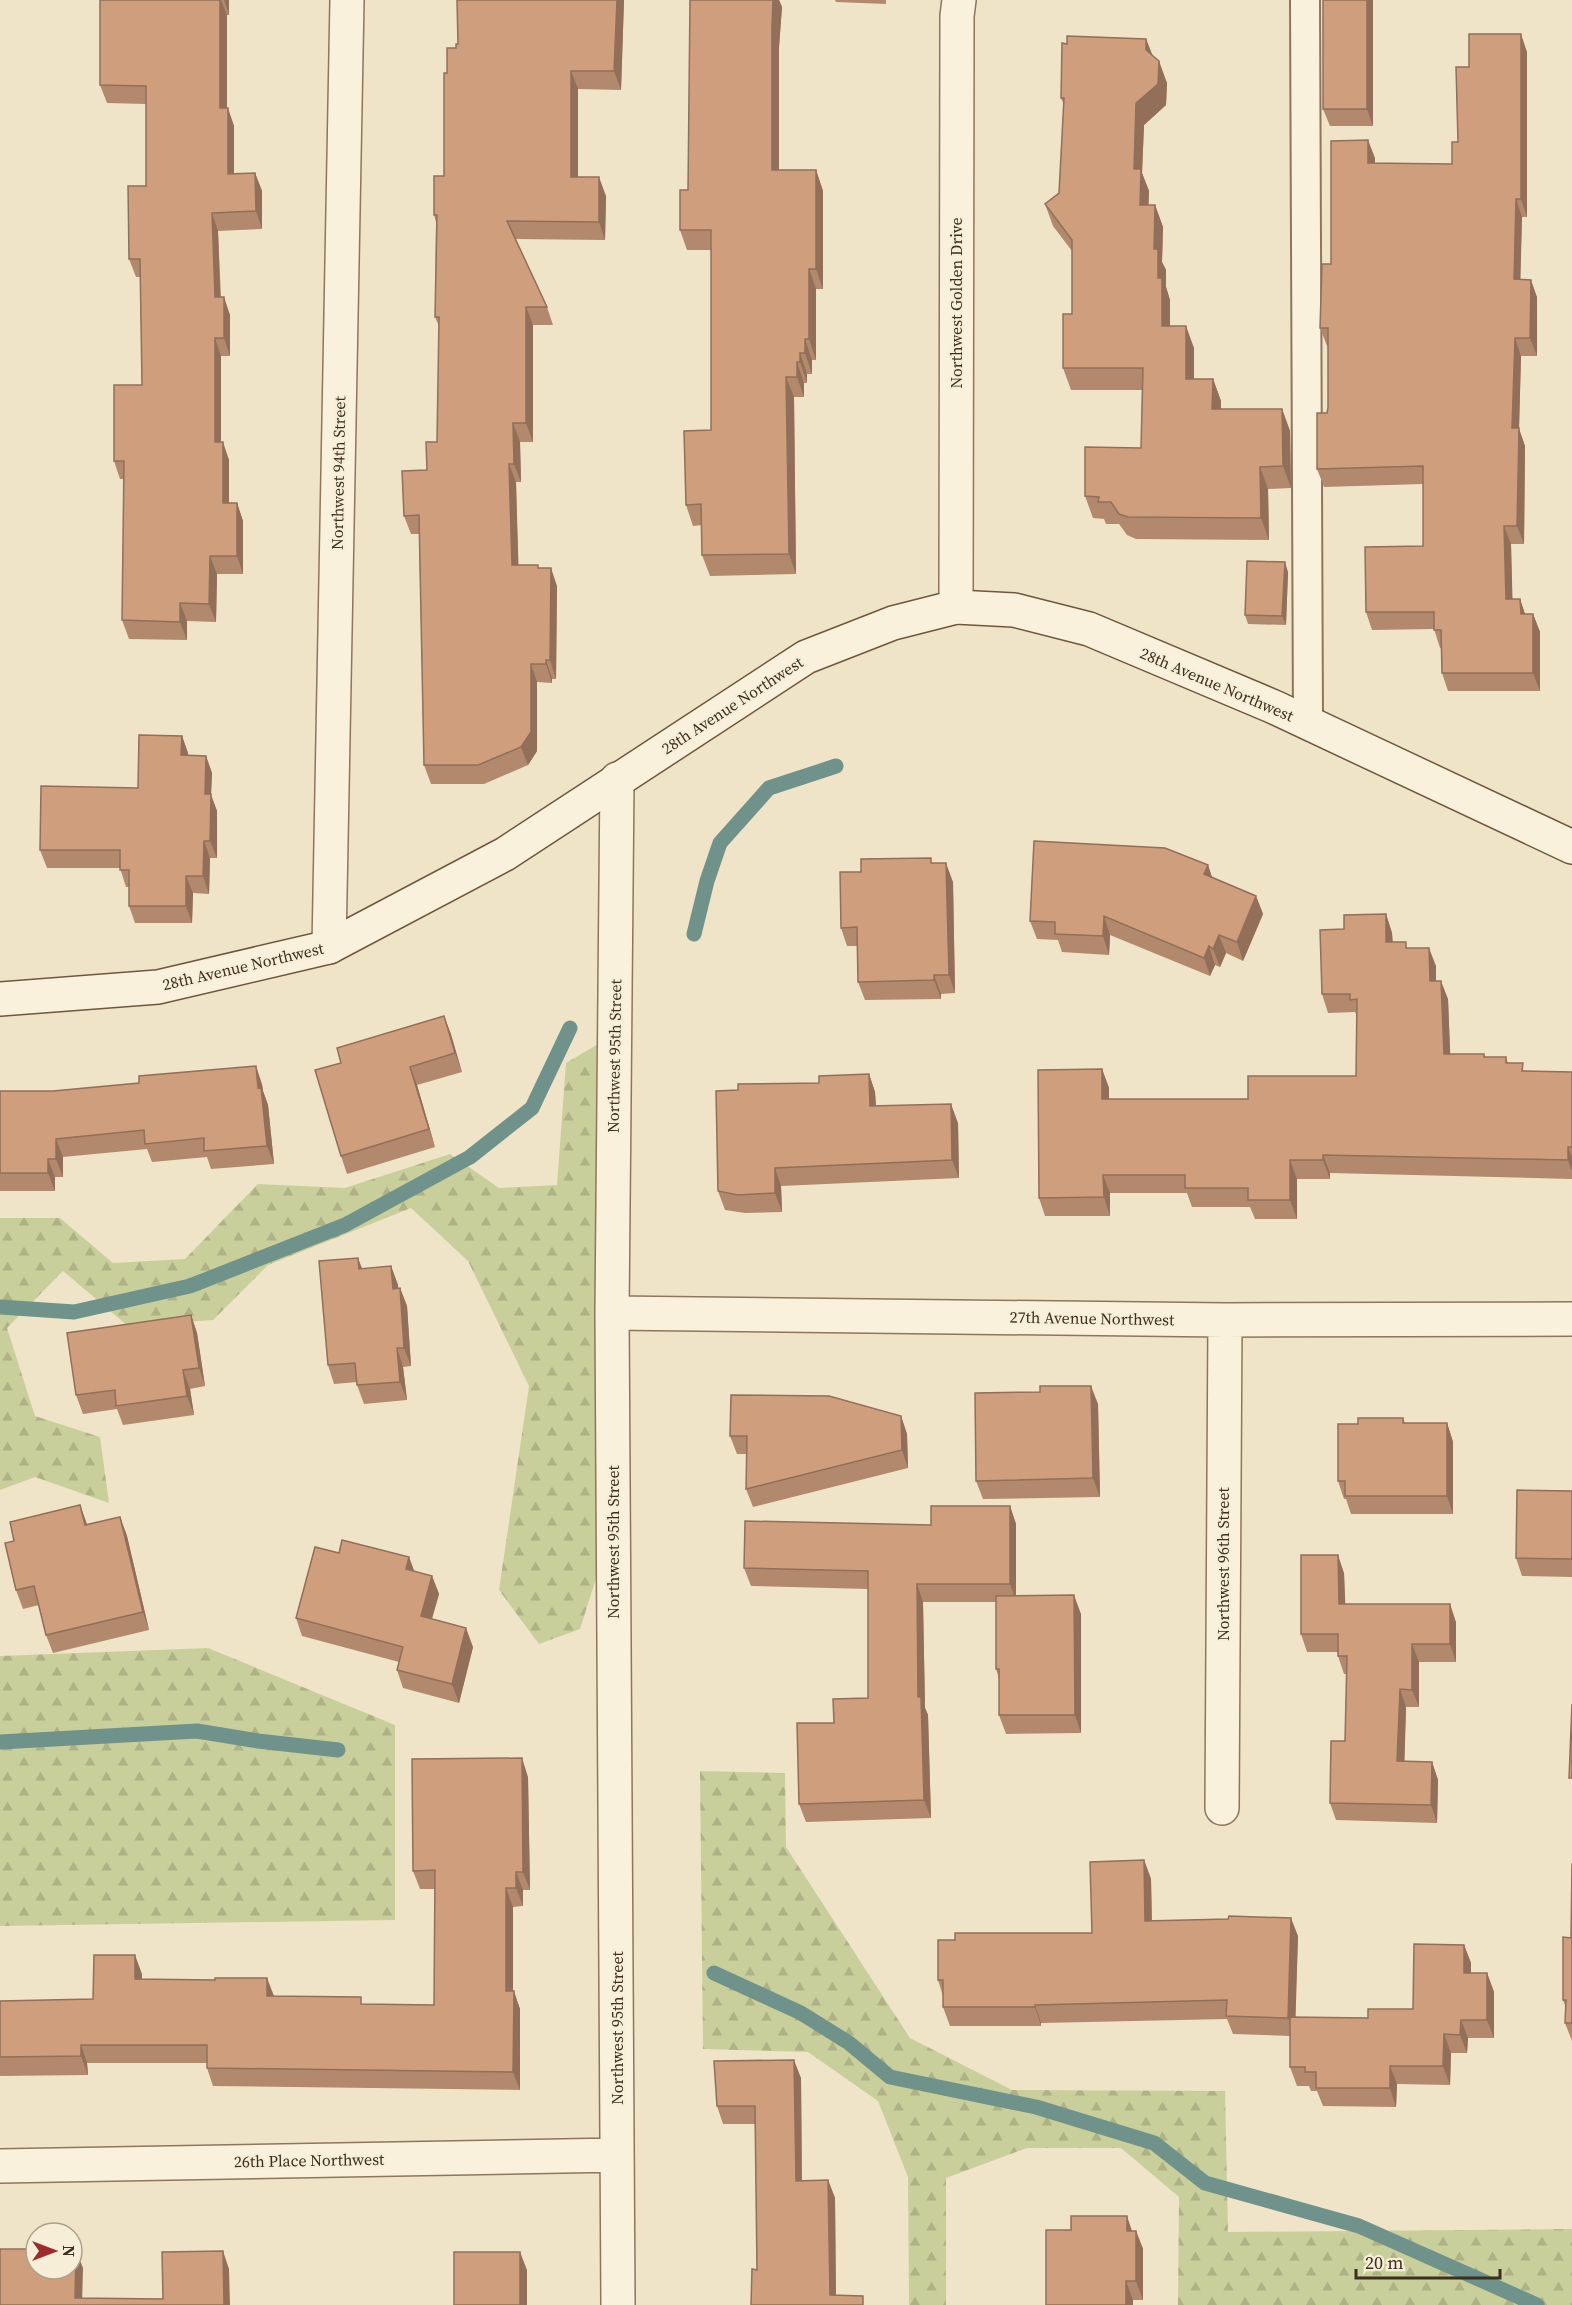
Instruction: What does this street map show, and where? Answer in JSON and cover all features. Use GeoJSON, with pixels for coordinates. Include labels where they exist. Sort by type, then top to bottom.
{"type":"FeatureCollection","features":[{"type":"Feature","properties":{"kind":"street","name":"Northwest 94th Street"},"geometry":{"type":"LineString","coordinates":[[329,947],[347,0]]}},
{"type":"Feature","properties":{"kind":"street","name":"Northwest Golden Drive"},"geometry":{"type":"LineString","coordinates":[[956,607],[957,16],[959,0]]}},
{"type":"Feature","properties":{"kind":"street","name":"28th Avenue Northwest"},"geometry":{"type":"LineString","coordinates":[[0,999],[158,987],[329,947],[505,854],[806,657],[893,622],[956,607],[1014,610],[1089,629],[1308,723],[1572,847]]}},
{"type":"Feature","properties":{"kind":"street","name":"Northwest 95th Street"},"geometry":{"type":"LineString","coordinates":[[617,779],[612,1313],[618,2305]]}},
{"type":"Feature","properties":{"kind":"street","name":"27th Avenue Northwest"},"geometry":{"type":"LineString","coordinates":[[612,1313],[1225,1320],[1572,1319]]}},
{"type":"Feature","properties":{"kind":"street","name":"Northwest 96th Street"},"geometry":{"type":"LineString","coordinates":[[1222,1808],[1225,1320]]}},
{"type":"Feature","properties":{"kind":"street","name":"26th Place Northwest"},"geometry":{"type":"LineString","coordinates":[[0,2166],[617,2155]]}},
{"type":"Feature","properties":{"kind":"lane"},"geometry":{"type":"LineString","coordinates":[[1305,0],[1308,723]]}},
{"type":"Feature","properties":{"kind":"green space"},"geometry":{"type":"Polygon","coordinates":[[[605,1040],[605,1550],[580,1629],[539,1644],[499,1590],[529,1386],[468,1261],[411,1208],[268,1265],[213,1320],[128,1326],[63,1271],[7,1328],[35,1416],[100,1437],[109,1503],[35,1477],[0,1490],[0,1218],[60,1218],[113,1263],[185,1259],[258,1184],[345,1188],[450,1154],[499,1188],[557,1185],[566,1063],[605,1040]]]}},
{"type":"Feature","properties":{"kind":"green space"},"geometry":{"type":"Polygon","coordinates":[[[208,1648],[395,1725],[395,1920],[0,1926],[0,1656],[208,1648]]]}},
{"type":"Feature","properties":{"kind":"green space"},"geometry":{"type":"Polygon","coordinates":[[[700,1771],[785,1773],[786,1847],[910,2038],[1012,2090],[1225,2091],[1228,2232],[1572,2229],[1572,2305],[1178,2305],[1179,2197],[1121,2148],[1027,2148],[946,2178],[946,2305],[909,2305],[908,2177],[878,2101],[808,2052],[703,2049],[700,1771]]]}},
{"type":"Feature","properties":{"kind":"building"},"geometry":{"type":"Polygon","coordinates":[[[100,0],[220,0],[220,108],[228,108],[228,174],[255,173],[256,211],[212,213],[215,297],[224,297],[224,338],[215,338],[215,442],[223,442],[223,503],[237,503],[237,556],[210,556],[209,604],[180,603],[180,622],[122,620],[124,461],[114,461],[114,385],[142,385],[140,259],[129,259],[128,186],[146,186],[146,86],[100,85],[100,0]]]}},
{"type":"Feature","properties":{"kind":"building"},"geometry":{"type":"Polygon","coordinates":[[[457,0],[617,0],[614,71],[571,71],[571,177],[599,177],[599,222],[507,221],[547,307],[526,307],[526,423],[513,423],[514,464],[509,464],[512,565],[538,565],[538,568],[551,568],[550,660],[546,660],[546,664],[531,664],[531,732],[521,747],[478,765],[424,765],[419,515],[404,516],[402,471],[427,470],[426,442],[437,442],[439,317],[435,317],[437,215],[434,215],[434,176],[444,176],[444,73],[447,73],[447,48],[456,48],[458,44],[457,0]]]}},
{"type":"Feature","properties":{"kind":"building"},"geometry":{"type":"Polygon","coordinates":[[[690,0],[773,0],[772,170],[816,170],[816,269],[809,269],[809,339],[805,339],[805,353],[800,353],[800,362],[797,362],[797,377],[786,377],[789,554],[702,555],[701,504],[686,505],[684,431],[711,430],[711,230],[680,230],[680,190],[688,190],[690,0]]]}},
{"type":"Feature","properties":{"kind":"building"},"geometry":{"type":"Polygon","coordinates":[[[1323,0],[1367,0],[1367,109],[1323,109],[1323,0]]]}},
{"type":"Feature","properties":{"kind":"building"},"geometry":{"type":"Polygon","coordinates":[[[1469,34],[1521,34],[1521,199],[1516,199],[1514,279],[1531,280],[1530,338],[1515,338],[1512,428],[1519,428],[1517,526],[1504,526],[1506,599],[1520,599],[1521,614],[1533,614],[1533,673],[1442,673],[1441,630],[1434,630],[1434,612],[1366,612],[1365,547],[1423,546],[1423,466],[1317,469],[1317,413],[1327,413],[1328,408],[1328,328],[1320,328],[1322,264],[1331,264],[1331,141],[1368,140],[1368,163],[1452,164],[1452,142],[1458,142],[1456,67],[1469,67],[1469,34]]]}},
{"type":"Feature","properties":{"kind":"building"},"geometry":{"type":"Polygon","coordinates":[[[1067,36],[1146,39],[1146,50],[1159,61],[1158,84],[1136,103],[1134,169],[1141,169],[1140,205],[1155,205],[1154,249],[1158,249],[1158,278],[1162,278],[1162,326],[1186,326],[1186,379],[1213,379],[1212,409],[1282,409],[1283,466],[1260,467],[1261,518],[1128,517],[1119,514],[1111,502],[1098,502],[1099,497],[1085,496],[1085,447],[1141,448],[1143,368],[1063,368],[1063,314],[1072,314],[1072,240],[1045,204],[1059,193],[1064,98],[1061,98],[1062,43],[1067,44],[1067,36]]]}},
{"type":"Feature","properties":{"kind":"building"},"geometry":{"type":"Polygon","coordinates":[[[1247,561],[1285,562],[1282,616],[1245,615],[1247,561]]]}},
{"type":"Feature","properties":{"kind":"building"},"geometry":{"type":"Polygon","coordinates":[[[139,735],[182,736],[181,755],[206,756],[205,794],[211,794],[210,841],[204,841],[203,876],[186,876],[186,906],[129,906],[129,870],[120,870],[120,850],[40,850],[41,786],[138,788],[139,735]]]}},
{"type":"Feature","properties":{"kind":"building"},"geometry":{"type":"Polygon","coordinates":[[[1034,841],[1165,848],[1208,865],[1204,874],[1256,896],[1237,942],[1219,935],[1213,949],[1209,946],[1204,958],[1104,916],[1103,936],[1055,934],[1055,922],[1030,921],[1034,841]]]}},
{"type":"Feature","properties":{"kind":"building"},"geometry":{"type":"Polygon","coordinates":[[[931,858],[931,863],[946,863],[949,975],[934,975],[934,980],[858,982],[857,927],[841,928],[840,872],[861,872],[861,859],[931,858]]]}},
{"type":"Feature","properties":{"kind":"building"},"geometry":{"type":"Polygon","coordinates":[[[1386,914],[1386,942],[1406,942],[1406,948],[1429,948],[1430,981],[1441,981],[1444,1054],[1484,1054],[1484,1057],[1506,1057],[1506,1063],[1523,1063],[1522,1071],[1572,1072],[1572,1147],[1568,1147],[1568,1160],[1323,1155],[1323,1160],[1290,1160],[1290,1200],[1248,1200],[1248,1188],[1185,1188],[1185,1175],[1103,1175],[1104,1197],[1039,1198],[1038,1070],[1102,1069],[1102,1099],[1248,1099],[1248,1076],[1356,1076],[1357,999],[1350,1000],[1350,994],[1322,994],[1320,930],[1344,929],[1344,915],[1386,914]]]}},
{"type":"Feature","properties":{"kind":"building"},"geometry":{"type":"Polygon","coordinates":[[[444,1016],[455,1053],[410,1067],[429,1129],[341,1156],[315,1070],[341,1063],[337,1048],[444,1016]]]}},
{"type":"Feature","properties":{"kind":"building"},"geometry":{"type":"Polygon","coordinates":[[[256,1066],[258,1088],[261,1087],[267,1146],[204,1151],[204,1138],[145,1144],[144,1130],[56,1139],[56,1159],[48,1159],[48,1173],[0,1173],[0,1091],[53,1091],[139,1083],[139,1076],[256,1066]]]}},
{"type":"Feature","properties":{"kind":"building"},"geometry":{"type":"Polygon","coordinates":[[[869,1074],[870,1106],[951,1104],[952,1160],[775,1168],[775,1193],[738,1195],[718,1191],[716,1091],[738,1090],[738,1084],[819,1083],[819,1076],[869,1074]]]}},
{"type":"Feature","properties":{"kind":"building"},"geometry":{"type":"Polygon","coordinates":[[[358,1258],[359,1269],[391,1266],[393,1289],[400,1288],[404,1348],[397,1348],[400,1382],[357,1385],[355,1363],[328,1365],[319,1261],[358,1258]]]}},
{"type":"Feature","properties":{"kind":"building"},"geometry":{"type":"Polygon","coordinates":[[[191,1315],[199,1368],[183,1370],[187,1396],[116,1406],[115,1390],[76,1395],[67,1333],[191,1315]]]}},
{"type":"Feature","properties":{"kind":"building"},"geometry":{"type":"Polygon","coordinates":[[[1040,1386],[1091,1386],[1093,1478],[976,1481],[975,1393],[1040,1392],[1040,1386]]]}},
{"type":"Feature","properties":{"kind":"building"},"geometry":{"type":"Polygon","coordinates":[[[731,1395],[829,1396],[901,1416],[902,1450],[746,1489],[747,1436],[730,1436],[731,1395]]]}},
{"type":"Feature","properties":{"kind":"building"},"geometry":{"type":"Polygon","coordinates":[[[1358,1418],[1403,1418],[1403,1423],[1447,1423],[1447,1496],[1345,1496],[1345,1481],[1338,1481],[1338,1424],[1358,1424],[1358,1418]]]}},
{"type":"Feature","properties":{"kind":"building"},"geometry":{"type":"Polygon","coordinates":[[[1517,1490],[1572,1491],[1572,1559],[1516,1558],[1517,1490]]]}},
{"type":"Feature","properties":{"kind":"building"},"geometry":{"type":"Polygon","coordinates":[[[80,1505],[85,1525],[120,1517],[143,1612],[46,1635],[34,1586],[16,1590],[5,1543],[14,1541],[10,1522],[80,1505]]]}},
{"type":"Feature","properties":{"kind":"building"},"geometry":{"type":"Polygon","coordinates":[[[931,1506],[1010,1506],[1010,1584],[917,1584],[918,1697],[921,1697],[924,1800],[799,1804],[797,1723],[834,1723],[833,1699],[868,1698],[868,1571],[744,1568],[745,1521],[931,1525],[931,1506]]]}},
{"type":"Feature","properties":{"kind":"building"},"geometry":{"type":"Polygon","coordinates":[[[342,1540],[409,1557],[406,1569],[432,1576],[421,1616],[466,1628],[452,1684],[397,1670],[403,1647],[296,1618],[315,1547],[339,1553],[342,1540]]]}},
{"type":"Feature","properties":{"kind":"building"},"geometry":{"type":"Polygon","coordinates":[[[1301,1555],[1338,1555],[1339,1604],[1450,1604],[1450,1644],[1412,1644],[1412,1690],[1400,1689],[1397,1761],[1432,1762],[1431,1805],[1330,1803],[1331,1741],[1345,1741],[1347,1656],[1338,1656],[1338,1634],[1301,1634],[1301,1555]]]}},
{"type":"Feature","properties":{"kind":"building"},"geometry":{"type":"Polygon","coordinates":[[[1074,1595],[1075,1715],[999,1715],[999,1669],[996,1669],[996,1596],[1074,1595]]]}},
{"type":"Feature","properties":{"kind":"building"},"geometry":{"type":"Polygon","coordinates":[[[1572,1704],[1572,1778],[1569,1778],[1572,1704]]]}},
{"type":"Feature","properties":{"kind":"building"},"geometry":{"type":"Polygon","coordinates":[[[522,1758],[523,1872],[516,1872],[516,1888],[506,1888],[506,1991],[514,1991],[513,2072],[207,2068],[207,2045],[81,2045],[81,2056],[0,2057],[0,2001],[93,1999],[94,1955],[135,1955],[135,1979],[267,1978],[267,1996],[361,1997],[361,2004],[434,2005],[435,1870],[413,1871],[412,1759],[522,1758]]]}},
{"type":"Feature","properties":{"kind":"building"},"geometry":{"type":"Polygon","coordinates":[[[1144,1860],[1145,1921],[1228,1919],[1229,1916],[1291,1918],[1288,2018],[1226,2016],[1227,2000],[1035,2005],[1035,2007],[943,2007],[943,1980],[938,1980],[938,1940],[955,1940],[955,1933],[1092,1933],[1090,1862],[1144,1860]]]}},
{"type":"Feature","properties":{"kind":"building"},"geometry":{"type":"Polygon","coordinates":[[[1572,1863],[1572,2023],[1565,2023],[1563,1937],[1571,1938],[1572,1863]]]}},
{"type":"Feature","properties":{"kind":"building"},"geometry":{"type":"Polygon","coordinates":[[[1414,1944],[1464,1945],[1464,1973],[1487,1973],[1487,2020],[1461,2020],[1460,2035],[1444,2034],[1443,2066],[1390,2066],[1390,2088],[1316,2088],[1316,2072],[1305,2072],[1305,2067],[1290,2067],[1290,2017],[1368,2018],[1368,2009],[1413,2009],[1414,1944]]]}},
{"type":"Feature","properties":{"kind":"building"},"geometry":{"type":"Polygon","coordinates":[[[794,2060],[796,2181],[828,2180],[830,2295],[863,2296],[863,2305],[751,2305],[752,2269],[757,2270],[755,2106],[717,2106],[714,2061],[794,2060]]]}},
{"type":"Feature","properties":{"kind":"building"},"geometry":{"type":"Polygon","coordinates":[[[1071,2216],[1127,2216],[1127,2231],[1136,2231],[1136,2281],[1126,2281],[1126,2305],[1046,2305],[1046,2230],[1071,2230],[1071,2216]]]}},
{"type":"Feature","properties":{"kind":"building"},"geometry":{"type":"Polygon","coordinates":[[[0,2249],[24,2249],[24,2281],[75,2281],[75,2298],[163,2299],[162,2252],[223,2251],[224,2305],[0,2305],[0,2249]]]}},
{"type":"Feature","properties":{"kind":"building"},"geometry":{"type":"Polygon","coordinates":[[[454,2252],[520,2252],[520,2305],[454,2305],[454,2252]]]}},
{"type":"Feature","properties":{"kind":"waterway"},"geometry":{"type":"LineString","coordinates":[[694,934],[707,881],[720,843],[769,788],[836,766]]}},
{"type":"Feature","properties":{"kind":"waterway"},"geometry":{"type":"LineString","coordinates":[[0,1307],[74,1312],[190,1286],[345,1225],[470,1157],[532,1108],[570,1028]]}},
{"type":"Feature","properties":{"kind":"waterway"},"geometry":{"type":"LineString","coordinates":[[0,1742],[197,1731],[338,1750]]}},
{"type":"Feature","properties":{"kind":"waterway"},"geometry":{"type":"LineString","coordinates":[[714,1973],[801,2013],[849,2043],[890,2077],[1036,2107],[1154,2143],[1205,2183],[1359,2226],[1537,2305]]}}]}
